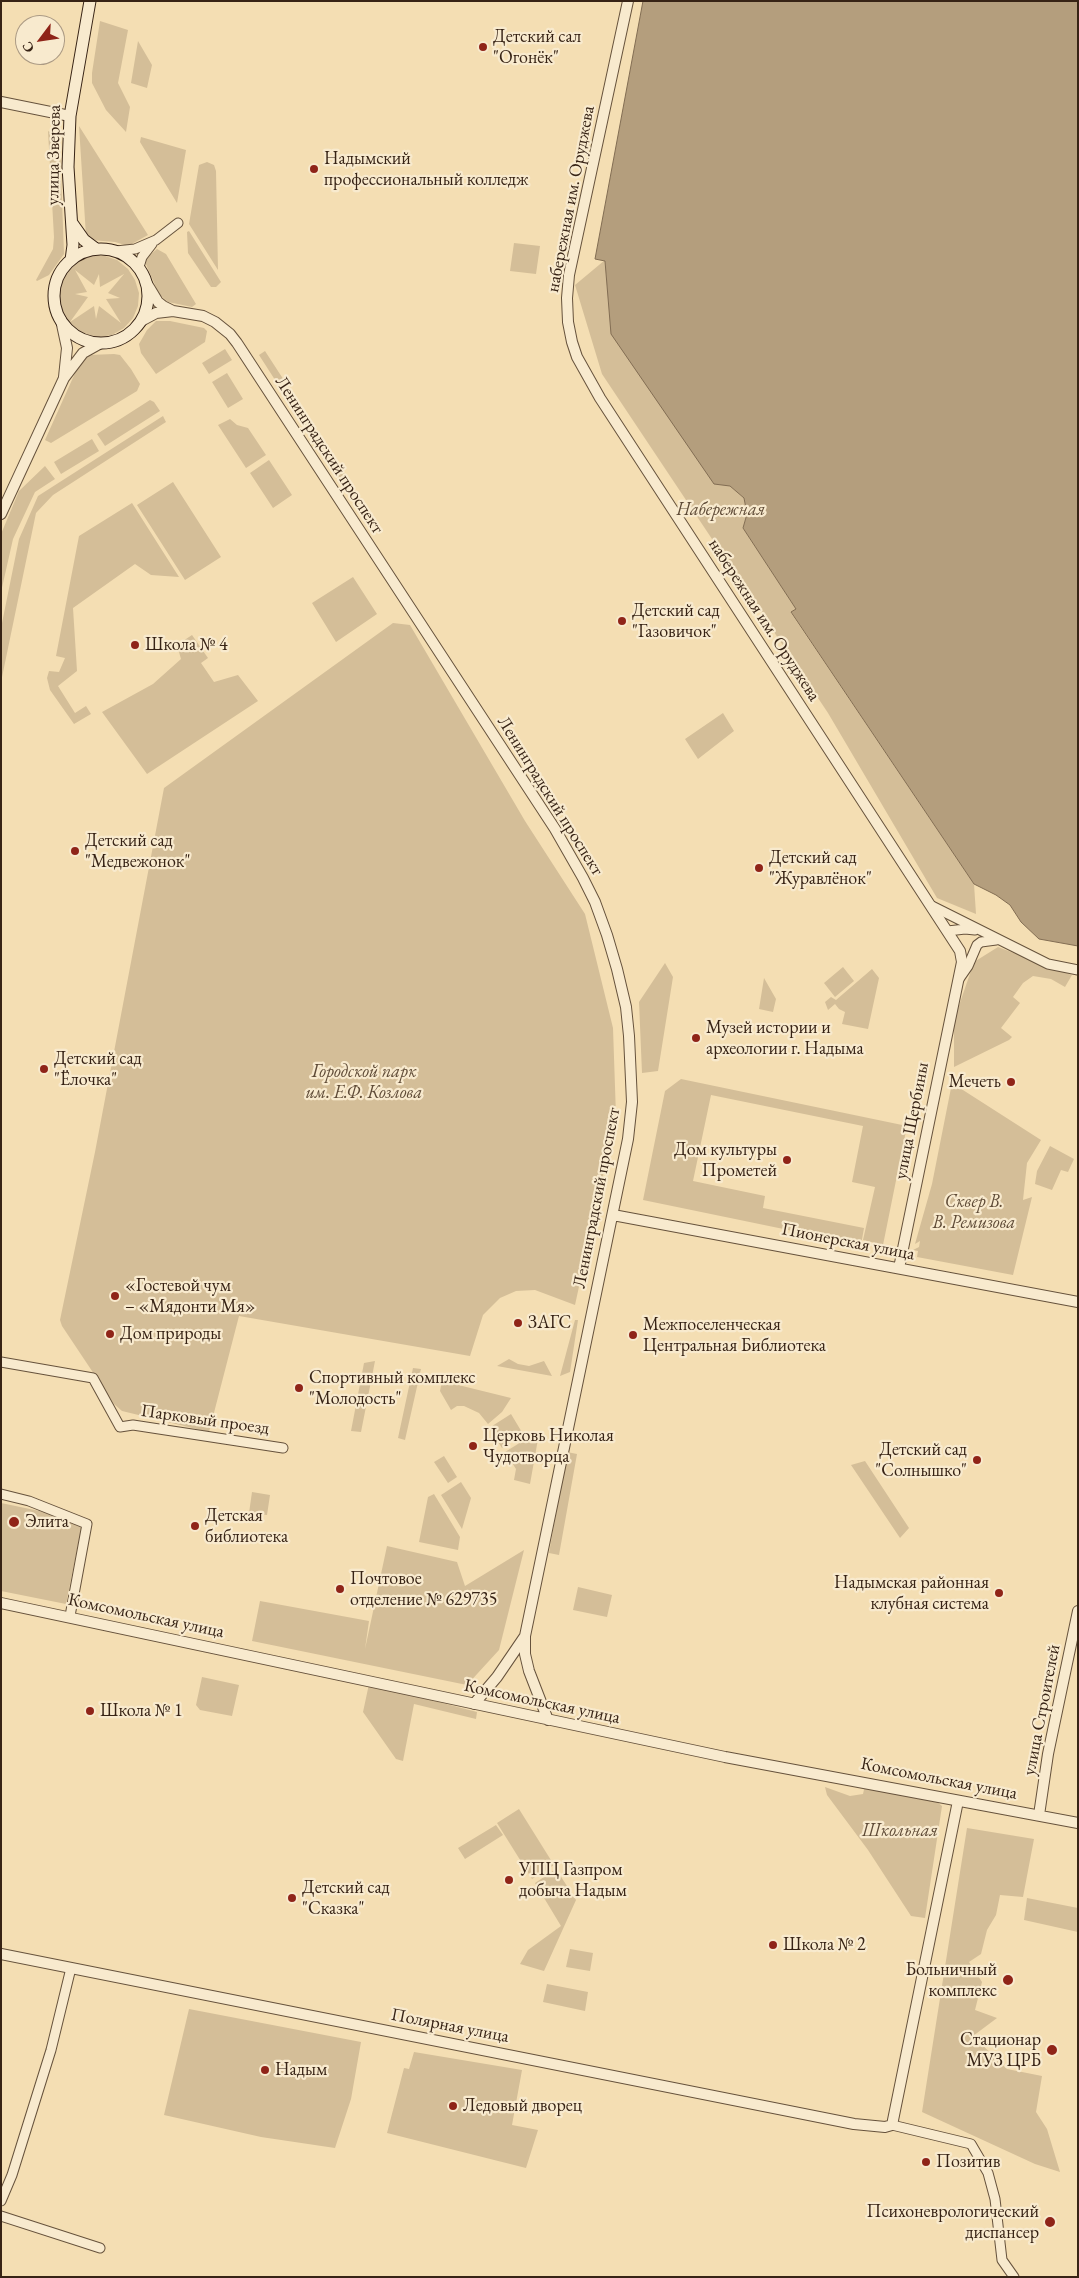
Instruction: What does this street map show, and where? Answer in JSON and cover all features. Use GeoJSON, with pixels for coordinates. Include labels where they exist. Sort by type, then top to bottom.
{"type":"FeatureCollection","features":[{"type":"Feature","properties":{"kind":"main road","name":"улица Зверева"},"geometry":{"type":"LineString","coordinates":[[71,260],[73,245],[68,167],[70,116],[90,1]]}},
{"type":"Feature","properties":{"kind":"main road","name":"улица Зверева"},"geometry":{"type":"LineString","coordinates":[[71,221],[84,240],[96,249]]}},
{"type":"Feature","properties":{"kind":"main road"},"geometry":{"type":"LineString","coordinates":[[96,249],[116,251],[129,258],[139,267],[146,282],[148,301],[141,321],[125,337],[101,343],[89,342],[78,337],[60,320],[55,304],[55,288],[64,268],[79,254],[96,249]]}},
{"type":"Feature","properties":{"kind":"street","name":"набережная им. Оруджева"},"geometry":{"type":"LineString","coordinates":[[628,1],[569,275],[568,322],[572,342],[600,398],[948,931],[962,956],[958,981]]}},
{"type":"Feature","properties":{"kind":"street"},"geometry":{"type":"LineString","coordinates":[[1,102],[70,116]]}},
{"type":"Feature","properties":{"kind":"street"},"geometry":{"type":"LineString","coordinates":[[139,267],[146,250],[178,223]]}},
{"type":"Feature","properties":{"kind":"street"},"geometry":{"type":"LineString","coordinates":[[116,251],[135,249],[156,240]]}},
{"type":"Feature","properties":{"kind":"street"},"geometry":{"type":"LineString","coordinates":[[146,282],[158,302],[173,311]]}},
{"type":"Feature","properties":{"kind":"street"},"geometry":{"type":"LineString","coordinates":[[141,321],[156,313],[173,311]]}},
{"type":"Feature","properties":{"kind":"street","name":"Ленинградский проспект"},"geometry":{"type":"LineString","coordinates":[[173,311],[203,316],[230,334],[237,343],[535,798],[583,878],[607,934],[626,1007],[629,1036],[631,1111],[628,1139],[525,1636]]}},
{"type":"Feature","properties":{"kind":"street"},"geometry":{"type":"LineString","coordinates":[[60,320],[67,348],[64,378]]}},
{"type":"Feature","properties":{"kind":"street"},"geometry":{"type":"LineString","coordinates":[[1,514],[64,378],[83,353],[101,343]]}},
{"type":"Feature","properties":{"kind":"street"},"geometry":{"type":"LineString","coordinates":[[932,906],[1048,964],[1078,970]]}},
{"type":"Feature","properties":{"kind":"street"},"geometry":{"type":"LineString","coordinates":[[948,931],[965,929],[983,933]]}},
{"type":"Feature","properties":{"kind":"street"},"geometry":{"type":"LineString","coordinates":[[958,981],[968,966],[977,945],[988,940],[998,940]]}},
{"type":"Feature","properties":{"kind":"street","name":"улица Щербины"},"geometry":{"type":"LineString","coordinates":[[899,1268],[958,981]]}},
{"type":"Feature","properties":{"kind":"street","name":"Пионерская улица"},"geometry":{"type":"LineString","coordinates":[[613,1215],[1078,1302]]}},
{"type":"Feature","properties":{"kind":"street","name":"Парковый проезд"},"geometry":{"type":"LineString","coordinates":[[1,1362],[92,1378],[120,1427],[133,1425],[283,1448]]}},
{"type":"Feature","properties":{"kind":"street"},"geometry":{"type":"LineString","coordinates":[[1,1494],[29,1501],[87,1524],[70,1616]]}},
{"type":"Feature","properties":{"kind":"street","name":"Комсомольская улица"},"geometry":{"type":"LineString","coordinates":[[1,1603],[70,1616],[725,1757],[1078,1823]]}},
{"type":"Feature","properties":{"kind":"street","name":"улица Строителей"},"geometry":{"type":"LineString","coordinates":[[1039,1815],[1048,1754],[1078,1611]]}},
{"type":"Feature","properties":{"kind":"street"},"geometry":{"type":"LineString","coordinates":[[474,1704],[497,1677],[525,1636]]}},
{"type":"Feature","properties":{"kind":"street"},"geometry":{"type":"LineString","coordinates":[[525,1636],[529,1671],[548,1720]]}},
{"type":"Feature","properties":{"kind":"street"},"geometry":{"type":"LineString","coordinates":[[958,1801],[892,2125],[972,2144],[988,2173],[995,2199],[1002,2260],[1014,2277]]}},
{"type":"Feature","properties":{"kind":"street","name":"Полярная улица"},"geometry":{"type":"LineString","coordinates":[[1,1954],[854,2124],[876,2128],[892,2125]]}},
{"type":"Feature","properties":{"kind":"street"},"geometry":{"type":"LineString","coordinates":[[1,2202],[12,2175],[51,2050],[70,1968]]}},
{"type":"Feature","properties":{"kind":"street"},"geometry":{"type":"LineString","coordinates":[[1,2216],[100,2248]]}},
{"type":"Feature","properties":{"kind":"green space"},"geometry":{"type":"Polygon","coordinates":[[[100,21],[128,30],[118,83],[130,107],[126,132],[106,110],[92,83],[100,21]]]}},
{"type":"Feature","properties":{"kind":"green space"},"geometry":{"type":"Polygon","coordinates":[[[138,41],[152,65],[147,88],[131,83],[138,41]]]}},
{"type":"Feature","properties":{"kind":"green space"},"geometry":{"type":"Polygon","coordinates":[[[79,126],[148,235],[128,246],[115,242],[91,240],[86,236],[79,126]]]}},
{"type":"Feature","properties":{"kind":"green space"},"geometry":{"type":"Polygon","coordinates":[[[48,131],[56,136],[60,146],[64,254],[49,275],[37,281],[53,249],[54,237],[48,131]]]}},
{"type":"Feature","properties":{"kind":"green space"},"geometry":{"type":"Polygon","coordinates":[[[141,137],[186,150],[177,203],[140,142],[141,137]]]}},
{"type":"Feature","properties":{"kind":"green space"},"geometry":{"type":"Polygon","coordinates":[[[207,162],[214,165],[216,171],[218,270],[189,224],[199,165],[207,162]]]}},
{"type":"Feature","properties":{"kind":"green space"},"geometry":{"type":"Polygon","coordinates":[[[189,231],[221,282],[216,287],[211,287],[188,253],[187,232],[189,231]]]}},
{"type":"Feature","properties":{"kind":"green space"},"geometry":{"type":"Polygon","coordinates":[[[514,243],[540,246],[536,274],[510,271],[514,243]]]}},
{"type":"Feature","properties":{"kind":"green space"},"geometry":{"type":"Polygon","coordinates":[[[157,249],[166,254],[196,304],[192,307],[168,302],[159,294],[144,260],[157,249]]]}},
{"type":"Feature","properties":{"kind":"green space"},"geometry":{"type":"Polygon","coordinates":[[[91,256],[105,256],[117,260],[128,269],[135,280],[139,293],[138,306],[133,318],[124,328],[112,335],[99,337],[85,335],[73,329],[64,319],[59,307],[58,293],[61,280],[68,269],[79,261],[91,256]],[[75,270],[87,292],[75,294],[88,297],[70,322],[94,306],[96,319],[99,306],[121,323],[106,299],[120,298],[108,293],[124,274],[100,287],[99,274],[94,285],[75,270]]]}},
{"type":"Feature","properties":{"kind":"green space","name":"Набережная"},"geometry":{"type":"Polygon","coordinates":[[[605,260],[608,288],[730,486],[744,498],[747,514],[743,528],[796,609],[791,613],[974,884],[976,914],[937,898],[828,713],[602,374],[575,285],[605,260]]]}},
{"type":"Feature","properties":{"kind":"green space"},"geometry":{"type":"Polygon","coordinates":[[[156,321],[170,321],[204,328],[207,331],[205,342],[156,374],[141,353],[139,344],[147,330],[156,321]]]}},
{"type":"Feature","properties":{"kind":"green space"},"geometry":{"type":"Polygon","coordinates":[[[225,349],[232,360],[209,374],[202,363],[225,349]]]}},
{"type":"Feature","properties":{"kind":"green space"},"geometry":{"type":"Polygon","coordinates":[[[265,351],[374,519],[367,523],[259,355],[265,351]]]}},
{"type":"Feature","properties":{"kind":"green space"},"geometry":{"type":"Polygon","coordinates":[[[89,355],[120,355],[131,369],[140,384],[137,391],[51,443],[45,440],[80,362],[89,355]]]}},
{"type":"Feature","properties":{"kind":"green space"},"geometry":{"type":"Polygon","coordinates":[[[227,373],[243,399],[228,408],[212,382],[227,373]]]}},
{"type":"Feature","properties":{"kind":"green space"},"geometry":{"type":"Polygon","coordinates":[[[150,400],[154,402],[160,411],[105,446],[97,434],[150,400]]]}},
{"type":"Feature","properties":{"kind":"green space"},"geometry":{"type":"Polygon","coordinates":[[[163,416],[166,422],[53,495],[36,513],[1,682],[1,628],[19,539],[38,496],[163,416]]]}},
{"type":"Feature","properties":{"kind":"green space"},"geometry":{"type":"Polygon","coordinates":[[[230,419],[237,425],[248,428],[266,455],[246,468],[218,425],[230,419]]]}},
{"type":"Feature","properties":{"kind":"green space"},"geometry":{"type":"Polygon","coordinates":[[[92,439],[99,451],[61,474],[54,462],[92,439]]]}},
{"type":"Feature","properties":{"kind":"green space"},"geometry":{"type":"Polygon","coordinates":[[[269,460],[292,495],[273,508],[250,473],[269,460]]]}},
{"type":"Feature","properties":{"kind":"green space"},"geometry":{"type":"Polygon","coordinates":[[[45,466],[55,479],[35,492],[13,539],[1,592],[1,534],[19,491],[45,466]]]}},
{"type":"Feature","properties":{"kind":"green space"},"geometry":{"type":"Polygon","coordinates":[[[173,482],[221,557],[185,580],[137,505],[173,482]]]}},
{"type":"Feature","properties":{"kind":"green space"},"geometry":{"type":"Polygon","coordinates":[[[132,503],[179,577],[151,575],[135,564],[73,608],[77,671],[58,686],[75,713],[86,706],[91,714],[74,724],[50,690],[47,678],[49,671],[59,672],[65,658],[56,656],[79,536],[132,503]]]}},
{"type":"Feature","properties":{"kind":"green space"},"geometry":{"type":"Polygon","coordinates":[[[353,577],[377,614],[336,642],[312,603],[353,577]]]}},
{"type":"Feature","properties":{"kind":"green space","name":"Городской парк им. Е.Ф. Козлова"},"geometry":{"type":"Polygon","coordinates":[[[393,623],[410,625],[525,821],[585,914],[613,1028],[616,1116],[575,1305],[535,1290],[516,1291],[500,1298],[483,1315],[470,1356],[239,1316],[209,1432],[122,1411],[114,1404],[62,1326],[60,1320],[95,1152],[164,788],[393,623]]]}},
{"type":"Feature","properties":{"kind":"green space"},"geometry":{"type":"Polygon","coordinates":[[[192,635],[208,658],[201,663],[214,682],[238,675],[258,701],[147,774],[102,712],[153,684],[181,659],[177,645],[192,635]]]}},
{"type":"Feature","properties":{"kind":"green space"},"geometry":{"type":"Polygon","coordinates":[[[723,713],[734,731],[698,759],[685,739],[723,713]]]}},
{"type":"Feature","properties":{"kind":"green space"},"geometry":{"type":"Polygon","coordinates":[[[998,947],[1072,975],[1065,987],[1051,979],[1033,976],[1023,983],[1013,997],[1020,1003],[1001,1028],[1012,1037],[954,1067],[954,1020],[974,962],[998,947]]]}},
{"type":"Feature","properties":{"kind":"green space"},"geometry":{"type":"Polygon","coordinates":[[[665,963],[673,977],[658,1071],[642,1073],[639,1002],[665,963]]]}},
{"type":"Feature","properties":{"kind":"green space"},"geometry":{"type":"Polygon","coordinates":[[[843,967],[854,981],[835,997],[824,983],[843,967]]]}},
{"type":"Feature","properties":{"kind":"green space"},"geometry":{"type":"Polygon","coordinates":[[[872,969],[879,978],[868,1029],[842,1024],[845,1012],[835,1004],[828,1010],[825,1002],[831,997],[836,1000],[872,969]]]}},
{"type":"Feature","properties":{"kind":"green space"},"geometry":{"type":"Polygon","coordinates":[[[764,978],[776,999],[773,1012],[759,1009],[764,978]]]}},
{"type":"Feature","properties":{"kind":"green space"},"geometry":{"type":"Polygon","coordinates":[[[681,1079],[907,1126],[883,1245],[863,1240],[875,1187],[852,1182],[863,1126],[711,1095],[693,1181],[765,1196],[763,1208],[864,1228],[861,1245],[643,1200],[665,1091],[681,1079]]]}},
{"type":"Feature","properties":{"kind":"green space","name":"Сквер В. В. Ремизова"},"geometry":{"type":"Polygon","coordinates":[[[952,1083],[1041,1140],[1027,1163],[1023,1200],[1032,1197],[1013,1275],[917,1257],[918,1251],[913,1250],[919,1247],[920,1241],[915,1244],[932,1184],[952,1083]]]}},
{"type":"Feature","properties":{"kind":"green space"},"geometry":{"type":"Polygon","coordinates":[[[1050,1146],[1074,1159],[1068,1172],[1061,1170],[1052,1190],[1035,1184],[1037,1171],[1050,1146]]]}},
{"type":"Feature","properties":{"kind":"green space"},"geometry":{"type":"Polygon","coordinates":[[[575,1320],[578,1320],[570,1372],[560,1376],[575,1320]]]}},
{"type":"Feature","properties":{"kind":"green space"},"geometry":{"type":"Polygon","coordinates":[[[509,1359],[518,1364],[529,1366],[544,1361],[552,1376],[497,1366],[509,1359]]]}},
{"type":"Feature","properties":{"kind":"green space"},"geometry":{"type":"Polygon","coordinates":[[[375,1361],[361,1432],[351,1431],[364,1363],[375,1361]]]}},
{"type":"Feature","properties":{"kind":"green space"},"geometry":{"type":"Polygon","coordinates":[[[413,1368],[421,1369],[405,1440],[398,1438],[413,1368]]]}},
{"type":"Feature","properties":{"kind":"green space"},"geometry":{"type":"Polygon","coordinates":[[[442,1381],[511,1398],[502,1412],[488,1424],[479,1413],[464,1406],[457,1406],[451,1410],[440,1391],[442,1381]]]}},
{"type":"Feature","properties":{"kind":"green space"},"geometry":{"type":"Polygon","coordinates":[[[511,1414],[523,1434],[502,1448],[489,1428],[511,1414]]]}},
{"type":"Feature","properties":{"kind":"green space"},"geometry":{"type":"Polygon","coordinates":[[[534,1434],[538,1439],[530,1484],[514,1480],[516,1469],[505,1452],[534,1434]]]}},
{"type":"Feature","properties":{"kind":"green space"},"geometry":{"type":"Polygon","coordinates":[[[567,1452],[577,1454],[559,1555],[549,1553],[567,1452]]]}},
{"type":"Feature","properties":{"kind":"green space"},"geometry":{"type":"Polygon","coordinates":[[[444,1456],[457,1477],[448,1483],[434,1462],[444,1456]]]}},
{"type":"Feature","properties":{"kind":"green space"},"geometry":{"type":"Polygon","coordinates":[[[865,1461],[909,1528],[900,1538],[851,1465],[865,1461]]]}},
{"type":"Feature","properties":{"kind":"green space"},"geometry":{"type":"Polygon","coordinates":[[[461,1482],[471,1498],[462,1529],[441,1495],[461,1482]]]}},
{"type":"Feature","properties":{"kind":"green space"},"geometry":{"type":"Polygon","coordinates":[[[252,1492],[270,1495],[267,1515],[249,1513],[252,1492]]]}},
{"type":"Feature","properties":{"kind":"green space"},"geometry":{"type":"Polygon","coordinates":[[[434,1494],[460,1537],[458,1550],[419,1542],[428,1497],[434,1494]]]}},
{"type":"Feature","properties":{"kind":"green space"},"geometry":{"type":"Polygon","coordinates":[[[1,1503],[83,1520],[66,1604],[1,1591],[1,1503]]]}},
{"type":"Feature","properties":{"kind":"green space"},"geometry":{"type":"Polygon","coordinates":[[[387,1546],[457,1562],[465,1586],[524,1550],[499,1650],[467,1685],[252,1641],[260,1601],[369,1621],[365,1649],[387,1546]]]}},
{"type":"Feature","properties":{"kind":"green space"},"geometry":{"type":"Polygon","coordinates":[[[578,1587],[612,1595],[607,1617],[573,1610],[578,1587]]]}},
{"type":"Feature","properties":{"kind":"green space"},"geometry":{"type":"Polygon","coordinates":[[[202,1677],[239,1685],[232,1716],[200,1710],[196,1705],[202,1677]]]}},
{"type":"Feature","properties":{"kind":"green space"},"geometry":{"type":"Polygon","coordinates":[[[369,1684],[477,1712],[476,1719],[414,1704],[403,1761],[396,1759],[363,1712],[369,1684]]]}},
{"type":"Feature","properties":{"kind":"green space","name":"Школьная"},"geometry":{"type":"Polygon","coordinates":[[[865,1785],[936,1801],[942,1806],[925,1918],[911,1916],[868,1850],[827,1795],[825,1787],[850,1796],[863,1794],[865,1785]]]}},
{"type":"Feature","properties":{"kind":"green space"},"geometry":{"type":"Polygon","coordinates":[[[519,1809],[554,1865],[532,1879],[497,1823],[519,1809]]]}},
{"type":"Feature","properties":{"kind":"green space"},"geometry":{"type":"Polygon","coordinates":[[[496,1825],[503,1835],[465,1859],[458,1848],[496,1825]]]}},
{"type":"Feature","properties":{"kind":"green space"},"geometry":{"type":"Polygon","coordinates":[[[967,1828],[1034,1839],[1023,1897],[1000,1895],[996,1915],[987,1930],[981,1954],[969,1962],[982,1982],[975,2010],[997,2018],[973,2036],[1007,2069],[1042,2076],[1036,2112],[1047,2129],[1060,2172],[1035,2164],[922,2112],[967,1828]]]}},
{"type":"Feature","properties":{"kind":"green space"},"geometry":{"type":"Polygon","coordinates":[[[556,1869],[576,1900],[544,1971],[520,1964],[528,1950],[561,1926],[535,1883],[556,1869]]]}},
{"type":"Feature","properties":{"kind":"green space"},"geometry":{"type":"Polygon","coordinates":[[[1027,1898],[1078,1908],[1078,1932],[1024,1920],[1027,1898]]]}},
{"type":"Feature","properties":{"kind":"green space"},"geometry":{"type":"Polygon","coordinates":[[[570,1949],[593,1953],[590,1971],[566,1967],[570,1949]]]}},
{"type":"Feature","properties":{"kind":"green space"},"geometry":{"type":"Polygon","coordinates":[[[547,1984],[588,1992],[585,2011],[543,2002],[547,1984]]]}},
{"type":"Feature","properties":{"kind":"green space","name":"Надым"},"geometry":{"type":"Polygon","coordinates":[[[189,2009],[361,2042],[351,2099],[335,2148],[261,2137],[164,2115],[189,2009]]]}},
{"type":"Feature","properties":{"kind":"green space"},"geometry":{"type":"Polygon","coordinates":[[[414,2052],[522,2070],[512,2125],[538,2130],[526,2168],[387,2133],[404,2068],[409,2069],[414,2052]]]}},
{"type":"Feature","properties":{"kind":"shaded area"},"geometry":{"type":"Polygon","coordinates":[[[643,1],[1078,1],[1078,946],[1039,939],[1021,922],[1010,905],[996,895],[974,884],[791,612],[796,609],[743,528],[747,514],[744,498],[730,486],[714,484],[611,334],[605,261],[595,259],[643,1]]]}},
{"type":"Feature","properties":{"kind":"place","name":"Детский сал \"Огонёк\""},"geometry":{"type":"Point","coordinates":[483,47]}},
{"type":"Feature","properties":{"kind":"place","name":"Надымский профессиональный колледж"},"geometry":{"type":"Point","coordinates":[314,169]}},
{"type":"Feature","properties":{"kind":"place","name":"Детский сад \"Газовичок\""},"geometry":{"type":"Point","coordinates":[622,621]}},
{"type":"Feature","properties":{"kind":"place","name":"Школа № 4"},"geometry":{"type":"Point","coordinates":[135,645]}},
{"type":"Feature","properties":{"kind":"place","name":"Детский сад \"Медвежонок\""},"geometry":{"type":"Point","coordinates":[75,851]}},
{"type":"Feature","properties":{"kind":"place","name":"Детский сад \"Журавлёнок\""},"geometry":{"type":"Point","coordinates":[759,868]}},
{"type":"Feature","properties":{"kind":"place","name":"Музей истории и археологии г. Надыма"},"geometry":{"type":"Point","coordinates":[696,1038]}},
{"type":"Feature","properties":{"kind":"place","name":"Детский сад \"Ёлочка\""},"geometry":{"type":"Point","coordinates":[44,1069]}},
{"type":"Feature","properties":{"kind":"place","name":"Мечеть"},"geometry":{"type":"Point","coordinates":[1011,1082]}},
{"type":"Feature","properties":{"kind":"place","name":"Дом культуры Прометей"},"geometry":{"type":"Point","coordinates":[787,1160]}},
{"type":"Feature","properties":{"kind":"place","name":"«Гостевой чум – «Мядонти Мя»"},"geometry":{"type":"Point","coordinates":[115,1296]}},
{"type":"Feature","properties":{"kind":"place","name":"ЗАГС"},"geometry":{"type":"Point","coordinates":[518,1323]}},
{"type":"Feature","properties":{"kind":"place","name":"Дом природы"},"geometry":{"type":"Point","coordinates":[110,1334]}},
{"type":"Feature","properties":{"kind":"place","name":"Межпоселенческая Центральная Библиотека"},"geometry":{"type":"Point","coordinates":[633,1335]}},
{"type":"Feature","properties":{"kind":"place","name":"Спортивный комплекс \"Молодость\""},"geometry":{"type":"Point","coordinates":[299,1388]}},
{"type":"Feature","properties":{"kind":"place","name":"Церковь Николая Чудотворца"},"geometry":{"type":"Point","coordinates":[473,1446]}},
{"type":"Feature","properties":{"kind":"place","name":"Детский сад \"Солнышко\""},"geometry":{"type":"Point","coordinates":[977,1460]}},
{"type":"Feature","properties":{"kind":"place","name":"Элита"},"geometry":{"type":"Point","coordinates":[14,1522]}},
{"type":"Feature","properties":{"kind":"place","name":"Детская библиотека"},"geometry":{"type":"Point","coordinates":[195,1526]}},
{"type":"Feature","properties":{"kind":"place","name":"Почтовое отделение № 629735"},"geometry":{"type":"Point","coordinates":[340,1589]}},
{"type":"Feature","properties":{"kind":"place","name":"Надымская районная клубная система"},"geometry":{"type":"Point","coordinates":[999,1593]}},
{"type":"Feature","properties":{"kind":"place","name":"Школа № 1"},"geometry":{"type":"Point","coordinates":[90,1711]}},
{"type":"Feature","properties":{"kind":"place","name":"УПЦ Газпром добыча Надым"},"geometry":{"type":"Point","coordinates":[509,1880]}},
{"type":"Feature","properties":{"kind":"place","name":"Детский сад \"Сказка\""},"geometry":{"type":"Point","coordinates":[292,1898]}},
{"type":"Feature","properties":{"kind":"place","name":"Школа № 2"},"geometry":{"type":"Point","coordinates":[773,1945]}},
{"type":"Feature","properties":{"kind":"place","name":"Больничный комплекс"},"geometry":{"type":"Point","coordinates":[1008,1980]}},
{"type":"Feature","properties":{"kind":"place","name":"Стационар МУЗ ЦРБ"},"geometry":{"type":"Point","coordinates":[1052,2050]}},
{"type":"Feature","properties":{"kind":"place","name":"Надым"},"geometry":{"type":"Point","coordinates":[265,2070]}},
{"type":"Feature","properties":{"kind":"place","name":"Ледовый дворец"},"geometry":{"type":"Point","coordinates":[453,2106]}},
{"type":"Feature","properties":{"kind":"place","name":"Позитив"},"geometry":{"type":"Point","coordinates":[926,2162]}},
{"type":"Feature","properties":{"kind":"place","name":"Психоневрологический диспансер"},"geometry":{"type":"Point","coordinates":[1050,2222]}}]}
